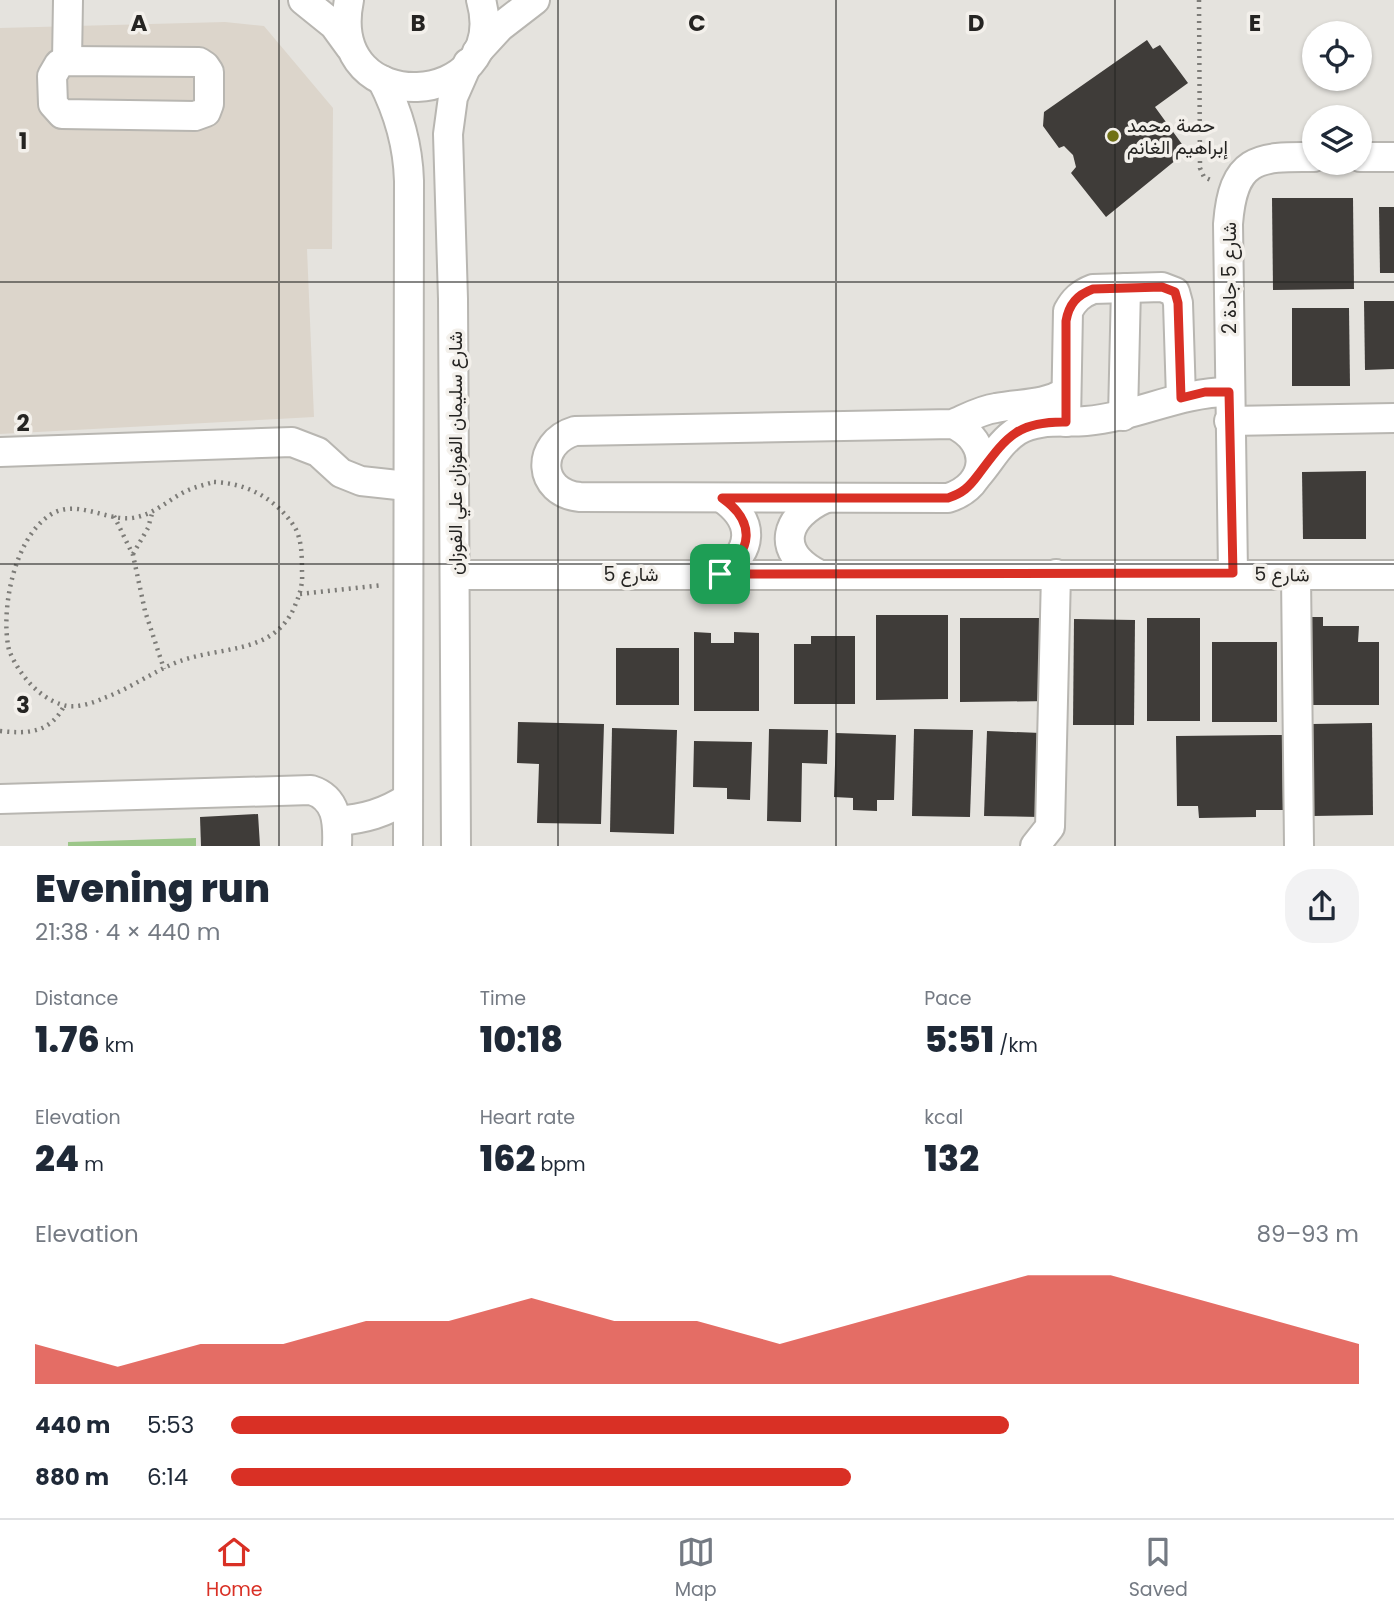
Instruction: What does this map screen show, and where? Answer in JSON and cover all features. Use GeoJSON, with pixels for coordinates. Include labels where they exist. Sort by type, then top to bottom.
{"type":"FeatureCollection","features":[{"type":"Feature","properties":{"kind":"street"},"geometry":{"type":"LineString","coordinates":[[67,61],[68,0]]}},
{"type":"Feature","properties":{"kind":"street"},"geometry":{"type":"LineString","coordinates":[[303,0],[334,24],[370,72],[396,86],[425,88],[452,78],[500,27],[535,0]]}},
{"type":"Feature","properties":{"kind":"street"},"geometry":{"type":"LineString","coordinates":[[349,0],[346,26],[353,51]]}},
{"type":"Feature","properties":{"kind":"street"},"geometry":{"type":"LineString","coordinates":[[472,59],[484,29],[481,0]]}},
{"type":"Feature","properties":{"kind":"street","name":"شارع سليمان الفوزان علي الفوزان"},"geometry":{"type":"LineString","coordinates":[[456,846],[456,575],[449,122],[453,97],[472,59]]}},
{"type":"Feature","properties":{"kind":"street"},"geometry":{"type":"LineString","coordinates":[[67,61],[199,62],[209,72],[208,108],[203,114],[195,116],[62,114],[53,104],[52,76],[59,64],[67,61]]}},
{"type":"Feature","properties":{"kind":"street"},"geometry":{"type":"LineString","coordinates":[[382,80],[401,125],[408,162],[408,846]]}},
{"type":"Feature","properties":{"kind":"street"},"geometry":{"type":"LineString","coordinates":[[1235,186],[1253,163],[1264,159],[1302,157]]}},
{"type":"Feature","properties":{"kind":"street"},"geometry":{"type":"LineString","coordinates":[[1372,157],[1394,157]]}},
{"type":"Feature","properties":{"kind":"street","name":"شارع 5 جادة 2"},"geometry":{"type":"LineString","coordinates":[[1233,573],[1227,224],[1235,186]]}},
{"type":"Feature","properties":{"kind":"street"},"geometry":{"type":"LineString","coordinates":[[1066,422],[1066,321],[1073,302],[1082,293],[1093,289],[1162,287],[1175,292],[1178,303],[1181,398]]}},
{"type":"Feature","properties":{"kind":"street"},"geometry":{"type":"LineString","coordinates":[[1123,416],[1126,288]]}},
{"type":"Feature","properties":{"kind":"street"},"geometry":{"type":"LineString","coordinates":[[408,297],[431,294],[453,299]]}},
{"type":"Feature","properties":{"kind":"street"},"geometry":{"type":"LineString","coordinates":[[1066,392],[1054,400],[1039,404],[993,408],[953,424],[588,429],[563,435],[553,443],[547,455],[546,468],[551,481],[559,490],[571,496],[948,498],[971,486],[998,448],[1018,430],[1039,423],[1123,416],[1205,392],[1229,392]]}},
{"type":"Feature","properties":{"kind":"street"},"geometry":{"type":"LineString","coordinates":[[1229,421],[1394,418]]}},
{"type":"Feature","properties":{"kind":"street"},"geometry":{"type":"LineString","coordinates":[[953,424],[965,429],[974,438],[981,463],[978,475]]}},
{"type":"Feature","properties":{"kind":"street"},"geometry":{"type":"LineString","coordinates":[[0,452],[292,442],[318,452],[341,473],[361,481],[407,486]]}},
{"type":"Feature","properties":{"kind":"street"},"geometry":{"type":"LineString","coordinates":[[720,574],[736,563],[746,546],[746,527],[738,509],[722,498]]}},
{"type":"Feature","properties":{"kind":"street"},"geometry":{"type":"LineString","coordinates":[[818,574],[804,567],[794,556],[790,541],[792,526],[799,513],[826,498]]}},
{"type":"Feature","properties":{"kind":"street"},"geometry":{"type":"LineString","coordinates":[[1035,846],[1050,827],[1056,574]]}},
{"type":"Feature","properties":{"kind":"street","name":"شارع 5"},"geometry":{"type":"LineString","coordinates":[[456,575],[1394,575]]}},
{"type":"Feature","properties":{"kind":"street"},"geometry":{"type":"LineString","coordinates":[[1296,575],[1299,846]]}},
{"type":"Feature","properties":{"kind":"street"},"geometry":{"type":"LineString","coordinates":[[0,799],[311,790],[332,804],[337,834],[397,806],[408,798]]}},
{"type":"Feature","properties":{"kind":"path"},"geometry":{"type":"LineString","coordinates":[[1199,0],[1200,168],[1204,177],[1235,186]]}},
{"type":"Feature","properties":{"kind":"path"},"geometry":{"type":"LineString","coordinates":[[214,482],[230,482],[274,503],[299,533],[302,562],[300,594],[288,621],[268,639],[257,644],[190,658],[103,699],[64,706],[42,695],[28,682],[9,650],[5,600],[15,564],[30,533],[51,514],[69,508],[114,515],[132,518],[166,505],[182,493],[214,482]]}},
{"type":"Feature","properties":{"kind":"path"},"geometry":{"type":"LineString","coordinates":[[133,555],[148,528],[153,510]]}},
{"type":"Feature","properties":{"kind":"path"},"geometry":{"type":"LineString","coordinates":[[114,515],[133,555],[145,611],[164,669]]}},
{"type":"Feature","properties":{"kind":"path"},"geometry":{"type":"LineString","coordinates":[[300,594],[407,583]]}},
{"type":"Feature","properties":{"kind":"path"},"geometry":{"type":"LineString","coordinates":[[0,732],[23,734],[47,726],[59,716],[64,706]]}},
{"type":"Feature","properties":{"kind":"shaded area"},"geometry":{"type":"Polygon","coordinates":[[[225,22],[264,26],[333,108],[332,249],[307,249],[314,417],[0,434],[0,28],[225,22]]]}},
{"type":"Feature","properties":{"kind":"green space"},"geometry":{"type":"Polygon","coordinates":[[[196,838],[196,846],[68,846],[68,842],[196,838]]]}},
{"type":"Feature","properties":{"kind":"building","name":"حصة محمد إبراهيم الغانم"},"geometry":{"type":"Polygon","coordinates":[[[1147,40],[1153,49],[1160,45],[1188,83],[1155,107],[1187,151],[1106,217],[1071,173],[1076,167],[1073,155],[1064,146],[1059,148],[1043,126],[1044,112],[1147,40]]]}},
{"type":"Feature","properties":{"kind":"building"},"geometry":{"type":"Polygon","coordinates":[[[1272,198],[1353,198],[1354,289],[1273,290],[1272,198]]]}},
{"type":"Feature","properties":{"kind":"building"},"geometry":{"type":"Polygon","coordinates":[[[1379,207],[1394,207],[1394,273],[1380,273],[1379,207]]]}},
{"type":"Feature","properties":{"kind":"building"},"geometry":{"type":"Polygon","coordinates":[[[1364,301],[1394,301],[1394,369],[1365,370],[1364,301]]]}},
{"type":"Feature","properties":{"kind":"building"},"geometry":{"type":"Polygon","coordinates":[[[1292,308],[1349,308],[1350,386],[1292,386],[1292,308]]]}},
{"type":"Feature","properties":{"kind":"building"},"geometry":{"type":"Polygon","coordinates":[[[1366,471],[1366,539],[1303,539],[1302,472],[1366,471]]]}},
{"type":"Feature","properties":{"kind":"building"},"geometry":{"type":"Polygon","coordinates":[[[876,615],[948,615],[948,699],[876,700],[876,615]]]}},
{"type":"Feature","properties":{"kind":"building"},"geometry":{"type":"Polygon","coordinates":[[[1305,617],[1323,617],[1323,626],[1359,626],[1358,642],[1379,642],[1379,705],[1305,705],[1305,617]]]}},
{"type":"Feature","properties":{"kind":"building"},"geometry":{"type":"Polygon","coordinates":[[[960,618],[1052,618],[1052,701],[960,702],[960,618]]]}},
{"type":"Feature","properties":{"kind":"building"},"geometry":{"type":"Polygon","coordinates":[[[1147,618],[1200,618],[1200,721],[1147,721],[1147,618]]]}},
{"type":"Feature","properties":{"kind":"building"},"geometry":{"type":"Polygon","coordinates":[[[1074,619],[1135,620],[1134,725],[1073,725],[1074,619]]]}},
{"type":"Feature","properties":{"kind":"building"},"geometry":{"type":"Polygon","coordinates":[[[694,632],[711,633],[711,643],[734,643],[734,632],[759,633],[759,711],[694,711],[694,632]]]}},
{"type":"Feature","properties":{"kind":"building"},"geometry":{"type":"Polygon","coordinates":[[[811,636],[855,636],[855,704],[794,704],[794,644],[811,644],[811,636]]]}},
{"type":"Feature","properties":{"kind":"building"},"geometry":{"type":"Polygon","coordinates":[[[1212,642],[1277,642],[1277,722],[1212,722],[1212,642]]]}},
{"type":"Feature","properties":{"kind":"building"},"geometry":{"type":"Polygon","coordinates":[[[616,648],[679,648],[679,705],[616,705],[616,648]]]}},
{"type":"Feature","properties":{"kind":"building"},"geometry":{"type":"Polygon","coordinates":[[[518,722],[604,724],[601,824],[537,823],[539,764],[517,763],[518,722]]]}},
{"type":"Feature","properties":{"kind":"building"},"geometry":{"type":"Polygon","coordinates":[[[1372,723],[1373,815],[1313,816],[1312,724],[1372,723]]]}},
{"type":"Feature","properties":{"kind":"building"},"geometry":{"type":"Polygon","coordinates":[[[612,728],[677,730],[674,834],[610,832],[612,728]]]}},
{"type":"Feature","properties":{"kind":"building"},"geometry":{"type":"Polygon","coordinates":[[[769,729],[828,730],[827,764],[802,763],[801,822],[767,821],[769,729]]]}},
{"type":"Feature","properties":{"kind":"building"},"geometry":{"type":"Polygon","coordinates":[[[914,729],[973,730],[970,817],[912,816],[914,729]]]}},
{"type":"Feature","properties":{"kind":"building"},"geometry":{"type":"Polygon","coordinates":[[[987,731],[1041,733],[1039,817],[984,816],[987,731]]]}},
{"type":"Feature","properties":{"kind":"building"},"geometry":{"type":"Polygon","coordinates":[[[836,733],[896,735],[894,800],[877,800],[877,811],[853,810],[853,798],[834,797],[836,733]]]}},
{"type":"Feature","properties":{"kind":"building"},"geometry":{"type":"Polygon","coordinates":[[[1282,735],[1283,810],[1256,810],[1256,817],[1199,818],[1198,806],[1177,806],[1176,736],[1282,735]]]}},
{"type":"Feature","properties":{"kind":"building"},"geometry":{"type":"Polygon","coordinates":[[[694,741],[752,742],[750,800],[727,799],[727,788],[693,787],[694,741]]]}},
{"type":"Feature","properties":{"kind":"building"},"geometry":{"type":"Polygon","coordinates":[[[258,814],[260,846],[201,846],[200,817],[258,814]]]}},
{"type":"Feature","properties":{"kind":"place","name":"حصة محمد إبراهيم الغانم"},"geometry":{"type":"Point","coordinates":[1113,136]}},
{"type":"Feature","properties":{"kind":"route"},"geometry":{"type":"LineString","coordinates":[[1162,287],[1175,292],[1178,303],[1181,398],[1205,392],[1229,392],[1233,573],[720,574],[736,563],[746,546],[746,527],[738,509],[722,498],[948,498],[971,486],[998,448],[1018,430],[1039,423],[1066,422],[1066,321],[1073,302],[1082,293],[1093,289],[1162,287]]}}]}
